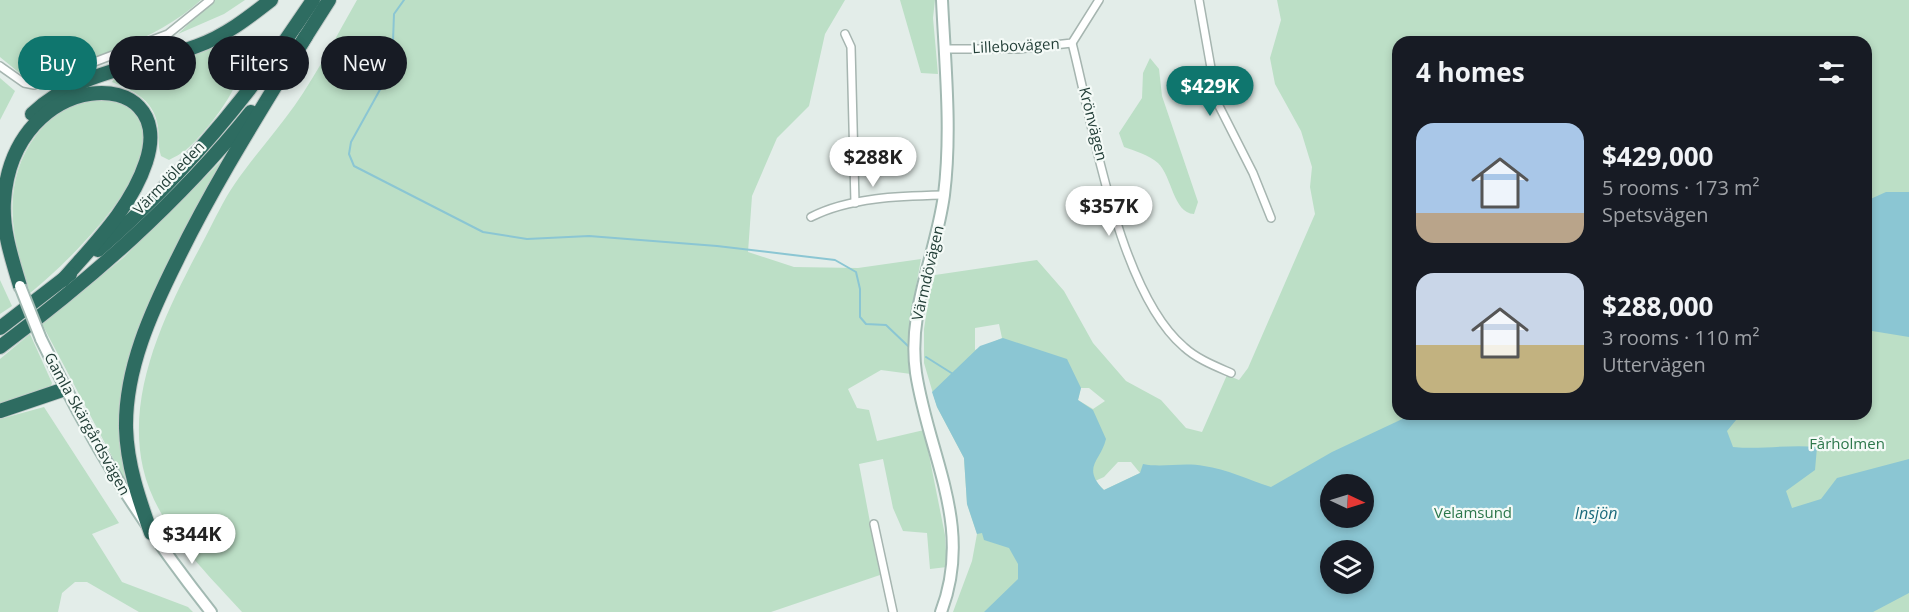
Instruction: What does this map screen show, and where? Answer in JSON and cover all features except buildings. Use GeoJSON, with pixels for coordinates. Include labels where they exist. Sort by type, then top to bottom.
{"type":"FeatureCollection","features":[{"type":"Feature","properties":{"kind":"highway"},"geometry":{"type":"LineString","coordinates":[[0,180],[14,138],[26,120],[47,100],[73,84],[199,45],[225,34],[271,0]]}},
{"type":"Feature","properties":{"kind":"highway","name":"Värmdöleden"},"geometry":{"type":"LineString","coordinates":[[0,328],[63,280],[126,226],[213,135],[263,73],[313,0]]}},
{"type":"Feature","properties":{"kind":"highway","name":"Värmdöleden"},"geometry":{"type":"LineString","coordinates":[[306,36],[329,0]]}},
{"type":"Feature","properties":{"kind":"highway","name":"Värmdöleden"},"geometry":{"type":"LineString","coordinates":[[0,347],[119,252],[159,215],[246,118],[266,90]]}},
{"type":"Feature","properties":{"kind":"highway"},"geometry":{"type":"LineString","coordinates":[[151,533],[135,488],[127,449],[127,405],[138,354],[163,287],[205,202],[273,90]]}},
{"type":"Feature","properties":{"kind":"highway"},"geometry":{"type":"LineString","coordinates":[[20,286],[6,229],[4,204],[12,159],[21,141],[47,111],[84,94],[102,91],[115,93],[138,107],[145,119],[149,132],[146,161],[125,204],[63,280]]}},
{"type":"Feature","properties":{"kind":"highway"},"geometry":{"type":"LineString","coordinates":[[0,221],[6,255],[20,286]]}},
{"type":"Feature","properties":{"kind":"highway"},"geometry":{"type":"LineString","coordinates":[[0,411],[65,389]]}},
{"type":"Feature","properties":{"kind":"main road","name":"Värmdövägen"},"geometry":{"type":"LineString","coordinates":[[941,612],[953,573],[954,523],[921,392],[914,351],[919,301],[944,195],[948,146],[942,0]]}},
{"type":"Feature","properties":{"kind":"main road","name":"Gamla Skärgårdsvägen"},"geometry":{"type":"LineString","coordinates":[[20,286],[65,389],[123,492],[211,612]]}},
{"type":"Feature","properties":{"kind":"street"},"geometry":{"type":"LineString","coordinates":[[0,66],[24,83],[34,85],[168,34],[210,0]]}},
{"type":"Feature","properties":{"kind":"street","name":"Lillebovägen"},"geometry":{"type":"LineString","coordinates":[[944,49],[1018,49],[1072,43],[1099,0]]}},
{"type":"Feature","properties":{"kind":"street"},"geometry":{"type":"LineString","coordinates":[[1198,0],[1217,102],[1253,173],[1271,218]]}},
{"type":"Feature","properties":{"kind":"street"},"geometry":{"type":"LineString","coordinates":[[845,34],[851,47],[855,203]]}},
{"type":"Feature","properties":{"kind":"street","name":"Krönvägen"},"geometry":{"type":"LineString","coordinates":[[1072,43],[1111,200],[1131,268],[1165,327],[1182,346],[1194,356],[1232,373]]}},
{"type":"Feature","properties":{"kind":"street"},"geometry":{"type":"LineString","coordinates":[[811,217],[825,210],[855,203],[944,195]]}},
{"type":"Feature","properties":{"kind":"street"},"geometry":{"type":"LineString","coordinates":[[874,524],[893,612]]}},
{"type":"Feature","properties":{"kind":"green space"},"geometry":{"type":"Polygon","coordinates":[[[0,0],[201,0],[182,15],[147,36],[109,36],[109,52],[97,57],[97,36],[18,36],[18,72],[0,57],[0,0]]]}},
{"type":"Feature","properties":{"kind":"green space"},"geometry":{"type":"Polygon","coordinates":[[[214,0],[245,0],[224,14],[178,34],[214,0]]]}},
{"type":"Feature","properties":{"kind":"green space"},"geometry":{"type":"Polygon","coordinates":[[[357,0],[845,0],[825,34],[809,106],[777,138],[752,196],[748,252],[794,267],[858,268],[921,259],[909,325],[911,374],[881,370],[848,389],[857,408],[869,410],[877,441],[924,430],[945,535],[947,567],[930,569],[927,533],[903,531],[893,508],[883,459],[859,464],[880,575],[771,612],[242,612],[183,546],[170,528],[149,489],[143,468],[139,438],[140,408],[154,348],[166,318],[223,204],[241,175],[288,115],[304,90],[309,90],[309,83],[321,63],[321,90],[407,90],[407,36],[337,36],[357,0]]]}},
{"type":"Feature","properties":{"kind":"green space"},"geometry":{"type":"Polygon","coordinates":[[[900,0],[935,0],[933,18],[938,74],[921,73],[900,0]]]}},
{"type":"Feature","properties":{"kind":"green space","name":"Velamsund"},"geometry":{"type":"Polygon","coordinates":[[[1277,0],[1909,0],[1909,612],[953,612],[972,561],[977,534],[967,504],[964,458],[937,407],[924,363],[924,329],[935,275],[1037,260],[1064,291],[1093,343],[1126,381],[1161,400],[1186,428],[1202,432],[1227,375],[1239,380],[1248,368],[1315,214],[1310,187],[1312,167],[1301,131],[1275,84],[1270,58],[1281,20],[1277,0]],[[999,324],[975,328],[975,350],[1002,338],[999,324]],[[1081,388],[1078,400],[1093,409],[1105,401],[1089,388],[1081,388]],[[1118,462],[1104,477],[1095,481],[1104,490],[1140,473],[1131,462],[1118,462]]]}},
{"type":"Feature","properties":{"kind":"green space"},"geometry":{"type":"Polygon","coordinates":[[[208,48],[208,90],[232,90],[201,135],[186,150],[169,160],[161,156],[157,122],[151,107],[130,90],[196,90],[196,52],[208,48]]]}},
{"type":"Feature","properties":{"kind":"green space"},"geometry":{"type":"Polygon","coordinates":[[[1150,58],[1159,69],[1162,96],[1198,202],[1194,214],[1181,207],[1167,176],[1158,163],[1146,155],[1124,147],[1119,133],[1142,98],[1143,73],[1150,58]]]}},
{"type":"Feature","properties":{"kind":"green space"},"geometry":{"type":"Polygon","coordinates":[[[0,78],[15,91],[0,120],[0,78]]]}},
{"type":"Feature","properties":{"kind":"green space"},"geometry":{"type":"Polygon","coordinates":[[[90,98],[122,103],[140,122],[143,146],[134,174],[94,232],[30,293],[14,232],[12,211],[18,172],[25,152],[37,134],[68,108],[90,98]]]}},
{"type":"Feature","properties":{"kind":"green space"},"geometry":{"type":"Polygon","coordinates":[[[224,158],[193,212],[155,292],[123,388],[119,438],[126,483],[42,324],[123,258],[224,158]]]}},
{"type":"Feature","properties":{"kind":"green space"},"geometry":{"type":"Polygon","coordinates":[[[0,280],[12,306],[0,314],[0,280]]]}},
{"type":"Feature","properties":{"kind":"green space"},"geometry":{"type":"Polygon","coordinates":[[[30,334],[52,383],[51,386],[0,405],[0,359],[30,334]]]}},
{"type":"Feature","properties":{"kind":"green space"},"geometry":{"type":"Polygon","coordinates":[[[44,407],[119,523],[92,534],[122,582],[188,607],[193,612],[139,612],[87,582],[75,582],[62,593],[58,612],[0,612],[0,419],[44,407]]]}},
{"type":"Feature","properties":{"kind":"water"},"geometry":{"type":"Polygon","coordinates":[[[1886,192],[1909,192],[1909,337],[1872,331],[1872,198],[1886,192]]]}},
{"type":"Feature","properties":{"kind":"water","name":"Insjön"},"geometry":{"type":"Polygon","coordinates":[[[1003,338],[1067,359],[1081,388],[1078,400],[1093,410],[1106,439],[1093,470],[1097,482],[1104,490],[1140,473],[1143,464],[1212,467],[1271,487],[1332,452],[1400,420],[1736,420],[1727,431],[1733,447],[1817,447],[1815,470],[1786,491],[1792,508],[1821,499],[1837,478],[1909,459],[1909,593],[1873,612],[984,612],[1018,579],[1018,564],[1009,548],[984,540],[982,533],[977,534],[967,504],[964,458],[937,407],[932,392],[980,346],[1003,338]]]}},
{"type":"Feature","properties":{"kind":"waterway"},"geometry":{"type":"LineString","coordinates":[[404,0],[394,14],[392,68],[351,142],[349,154],[354,166],[483,232],[527,239],[589,236],[717,246],[835,260],[856,272],[860,289],[860,317],[866,324],[886,325],[908,346]]}},
{"type":"Feature","properties":{"kind":"waterway"},"geometry":{"type":"LineString","coordinates":[[926,357],[953,374]]}},
{"type":"Feature","properties":{"kind":"park label","name":"Fårholmen"},"geometry":{"type":"Point","coordinates":[1847,444]}}]}
